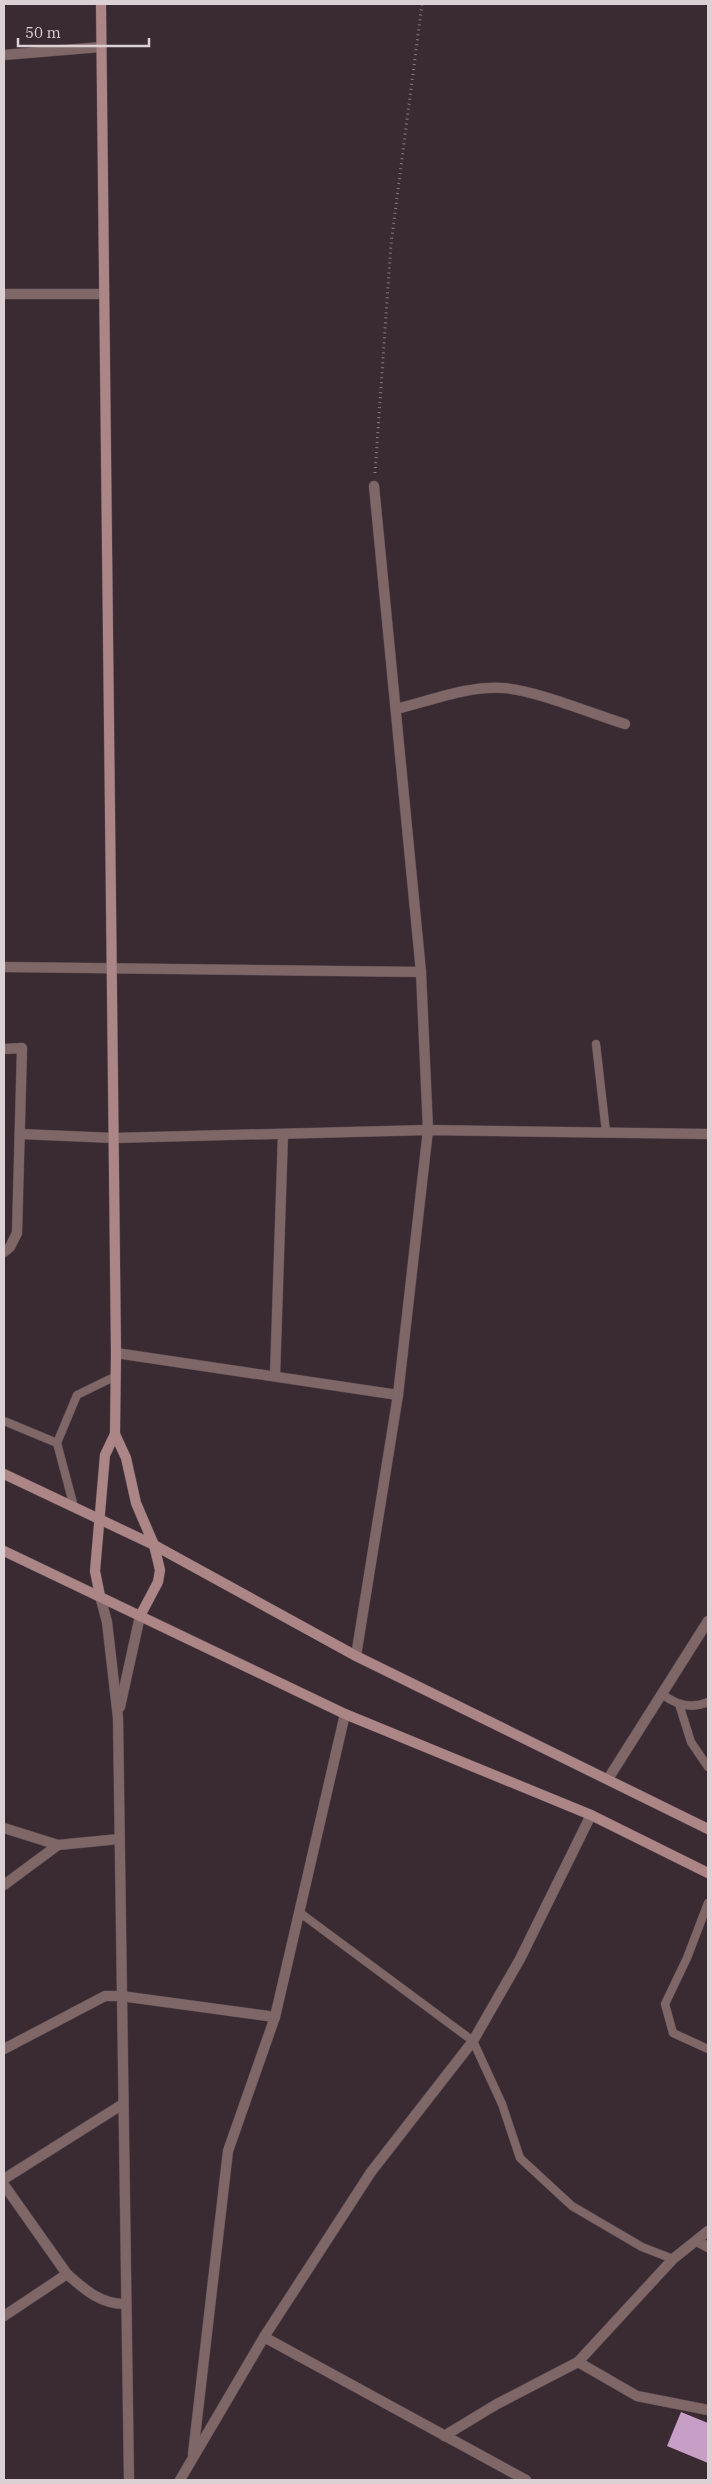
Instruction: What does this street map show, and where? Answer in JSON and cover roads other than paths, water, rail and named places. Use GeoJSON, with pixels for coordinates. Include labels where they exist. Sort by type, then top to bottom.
{"type":"FeatureCollection","features":[{"type":"Feature","properties":{"kind":"main road"},"geometry":{"type":"LineString","coordinates":[[100,1596],[95,1571],[101,1520],[105,1455],[115,1434],[116,1376],[101,4]]}},
{"type":"Feature","properties":{"kind":"main road"},"geometry":{"type":"LineString","coordinates":[[115,1434],[126,1458],[136,1503],[154,1545],[160,1570],[158,1582],[140,1616]]}},
{"type":"Feature","properties":{"kind":"main road"},"geometry":{"type":"LineString","coordinates":[[4,1474],[154,1545],[356,1656],[708,1829]]}},
{"type":"Feature","properties":{"kind":"main road"},"geometry":{"type":"LineString","coordinates":[[4,1551],[345,1714],[591,1815],[708,1873]]}},
{"type":"Feature","properties":{"kind":"street"},"geometry":{"type":"LineString","coordinates":[[4,55],[101,47]]}},
{"type":"Feature","properties":{"kind":"street"},"geometry":{"type":"LineString","coordinates":[[4,294],[104,294]]}},
{"type":"Feature","properties":{"kind":"street"},"geometry":{"type":"LineString","coordinates":[[356,1656],[398,1395],[428,1130],[421,972],[374,486]]}},
{"type":"Feature","properties":{"kind":"street"},"geometry":{"type":"LineString","coordinates":[[396,709],[479,689],[504,688],[529,693],[625,724]]}},
{"type":"Feature","properties":{"kind":"street"},"geometry":{"type":"LineString","coordinates":[[4,967],[421,972]]}},
{"type":"Feature","properties":{"kind":"street"},"geometry":{"type":"LineString","coordinates":[[4,1048],[22,1048],[17,1233],[10,1247],[4,1252]]}},
{"type":"Feature","properties":{"kind":"street"},"geometry":{"type":"LineString","coordinates":[[20,1134],[113,1138],[428,1130],[708,1134]]}},
{"type":"Feature","properties":{"kind":"street"},"geometry":{"type":"LineString","coordinates":[[275,1376],[283,1134]]}},
{"type":"Feature","properties":{"kind":"street"},"geometry":{"type":"LineString","coordinates":[[116,1352],[398,1395]]}},
{"type":"Feature","properties":{"kind":"street"},"geometry":{"type":"LineString","coordinates":[[100,1596],[108,1630],[118,1718],[129,2480]]}},
{"type":"Feature","properties":{"kind":"street"},"geometry":{"type":"LineString","coordinates":[[118,1718],[140,1616]]}},
{"type":"Feature","properties":{"kind":"street"},"geometry":{"type":"LineString","coordinates":[[608,1779],[708,1621]]}},
{"type":"Feature","properties":{"kind":"street"},"geometry":{"type":"LineString","coordinates":[[193,2457],[228,2151],[275,2017],[345,1714]]}},
{"type":"Feature","properties":{"kind":"street"},"geometry":{"type":"LineString","coordinates":[[180,2480],[264,2337],[371,2172],[473,2041],[520,1959],[591,1815]]}},
{"type":"Feature","properties":{"kind":"street"},"geometry":{"type":"LineString","coordinates":[[4,1828],[58,1845],[120,1840]]}},
{"type":"Feature","properties":{"kind":"street"},"geometry":{"type":"LineString","coordinates":[[4,1885],[58,1845]]}},
{"type":"Feature","properties":{"kind":"street"},"geometry":{"type":"LineString","coordinates":[[4,2049],[106,1996],[122,1996],[275,2017]]}},
{"type":"Feature","properties":{"kind":"street"},"geometry":{"type":"LineString","coordinates":[[4,2179],[123,2104]]}},
{"type":"Feature","properties":{"kind":"street"},"geometry":{"type":"LineString","coordinates":[[4,2185],[67,2274],[89,2293],[111,2304],[125,2304]]}},
{"type":"Feature","properties":{"kind":"street"},"geometry":{"type":"LineString","coordinates":[[444,2436],[497,2404],[578,2362],[673,2259],[708,2231]]}},
{"type":"Feature","properties":{"kind":"street"},"geometry":{"type":"LineString","coordinates":[[697,2241],[708,2247]]}},
{"type":"Feature","properties":{"kind":"street"},"geometry":{"type":"LineString","coordinates":[[4,2316],[67,2274]]}},
{"type":"Feature","properties":{"kind":"street"},"geometry":{"type":"LineString","coordinates":[[264,2337],[526,2480]]}},
{"type":"Feature","properties":{"kind":"street"},"geometry":{"type":"LineString","coordinates":[[578,2362],[637,2396],[708,2410]]}},
{"type":"Feature","properties":{"kind":"lane"},"geometry":{"type":"LineString","coordinates":[[596,1044],[606,1132]]}},
{"type":"Feature","properties":{"kind":"lane"},"geometry":{"type":"LineString","coordinates":[[74,1507],[57,1443],[77,1395],[116,1376]]}},
{"type":"Feature","properties":{"kind":"lane"},"geometry":{"type":"LineString","coordinates":[[4,1421],[57,1443]]}},
{"type":"Feature","properties":{"kind":"lane"},"geometry":{"type":"LineString","coordinates":[[662,1694],[679,1704],[698,1706],[708,1702]]}},
{"type":"Feature","properties":{"kind":"lane"},"geometry":{"type":"LineString","coordinates":[[679,1704],[691,1742],[708,1767]]}},
{"type":"Feature","properties":{"kind":"lane"},"geometry":{"type":"LineString","coordinates":[[708,1903],[687,1958],[665,2004],[673,2033],[708,2049]]}},
{"type":"Feature","properties":{"kind":"lane"},"geometry":{"type":"LineString","coordinates":[[299,1912],[473,2041],[502,2104],[520,2158],[572,2206],[642,2247],[673,2259]]}}]}
